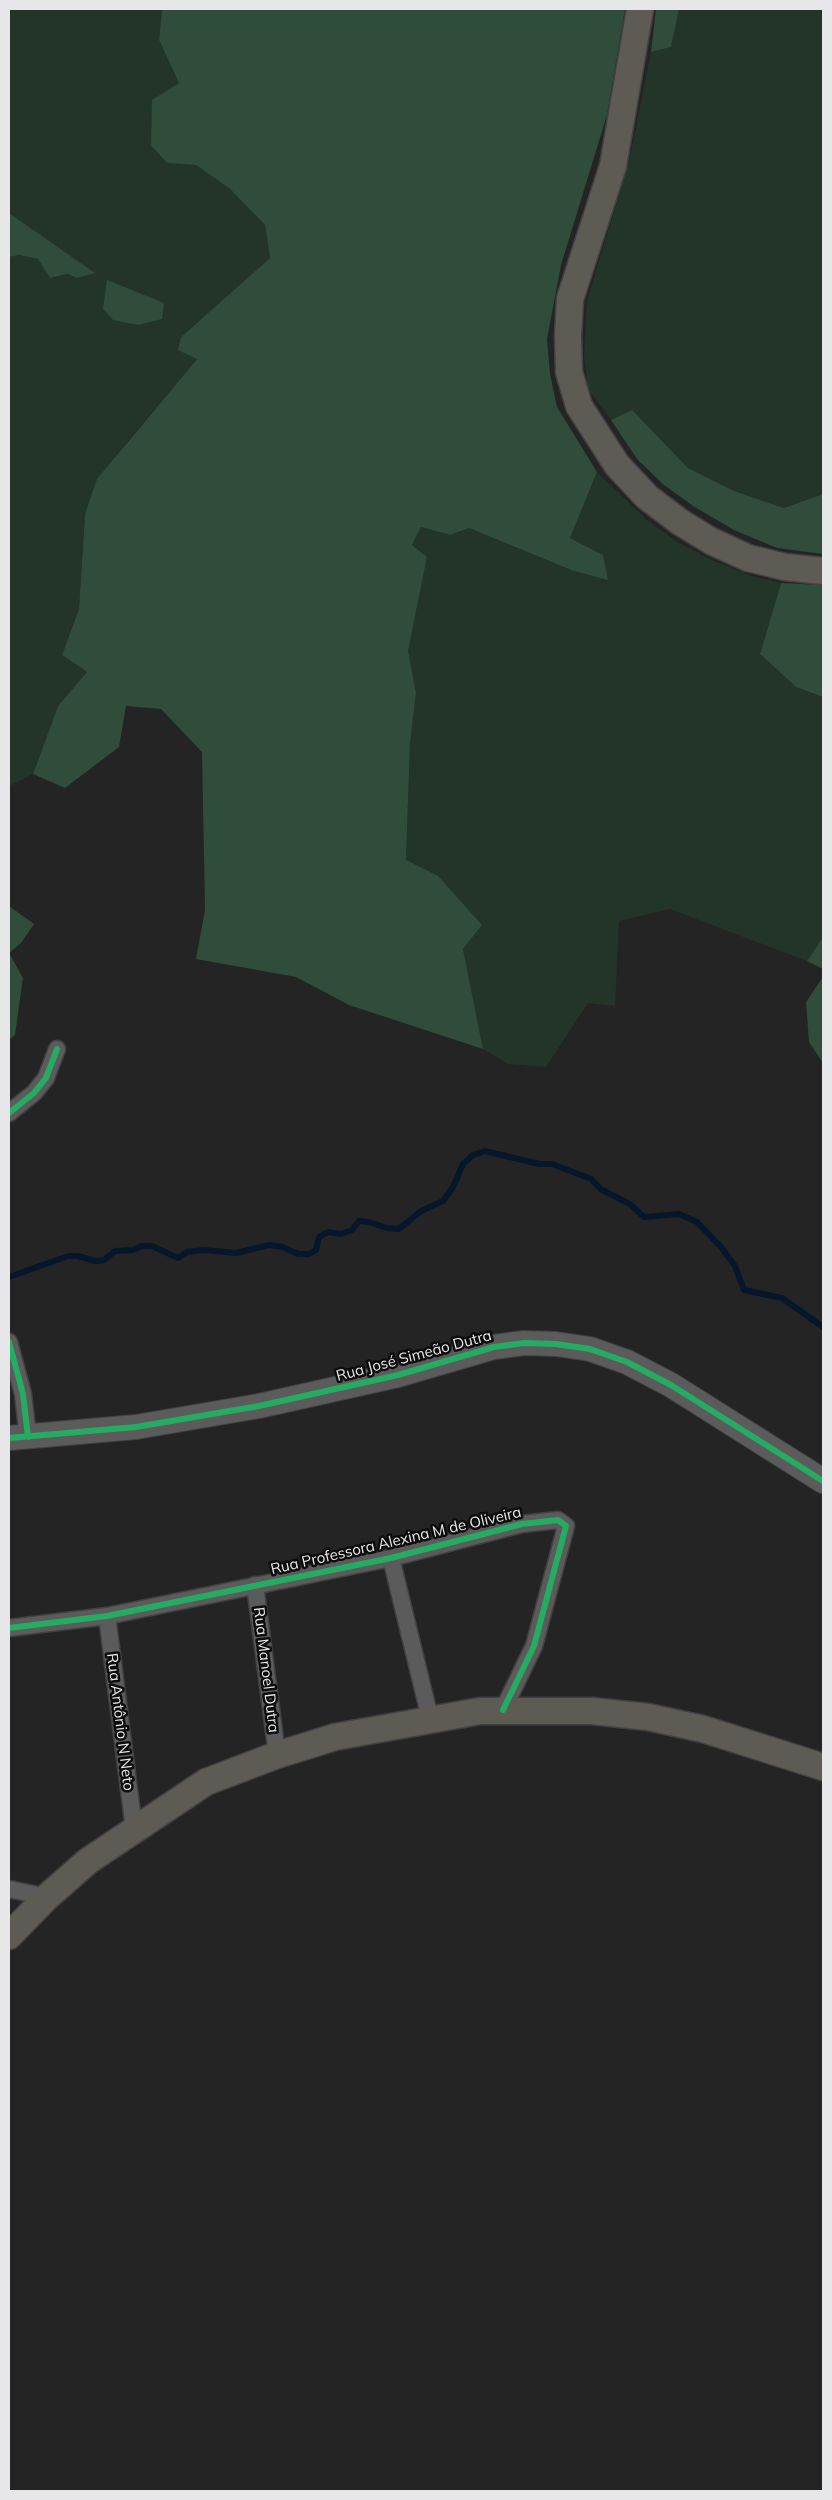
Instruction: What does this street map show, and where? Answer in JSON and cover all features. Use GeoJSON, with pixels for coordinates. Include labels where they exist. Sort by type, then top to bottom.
{"type":"FeatureCollection","features":[{"type":"Feature","properties":{"kind":"main road"},"geometry":{"type":"LineString","coordinates":[[640,9],[613,166],[570,299],[569,372],[580,406],[593,432],[617,465],[647,497],[680,522],[711,541],[748,558],[785,567],[823,571]]}},
{"type":"Feature","properties":{"kind":"main road","name":"Rua José Simeão Dutra"},"geometry":{"type":"LineString","coordinates":[[18,1438],[136,1427],[259,1406],[380,1380],[494,1347],[524,1342],[590,1349],[627,1362],[671,1386],[823,1481]]}},
{"type":"Feature","properties":{"kind":"main road"},"geometry":{"type":"LineString","coordinates":[[9,1936],[47,1897],[88,1861],[206,1782],[276,1755],[335,1737],[480,1710],[592,1711],[648,1717],[703,1729],[823,1767]]}},
{"type":"Feature","properties":{"kind":"street"},"geometry":{"type":"LineString","coordinates":[[9,1113],[34,1093],[46,1078],[57,1049]]}},
{"type":"Feature","properties":{"kind":"street"},"geometry":{"type":"LineString","coordinates":[[9,1342],[23,1394],[18,1438]]}},
{"type":"Feature","properties":{"kind":"street","name":"Rua Professora Alexina M de Oliveira"},"geometry":{"type":"LineString","coordinates":[[9,1628],[107,1616],[391,1558],[522,1524],[558,1520],[566,1526],[534,1646],[503,1710]]}},
{"type":"Feature","properties":{"kind":"street"},"geometry":{"type":"LineString","coordinates":[[391,1558],[430,1718]]}},
{"type":"Feature","properties":{"kind":"street","name":"Rua Manoel Dutra"},"geometry":{"type":"LineString","coordinates":[[255,1585],[276,1755]]}},
{"type":"Feature","properties":{"kind":"street","name":"Rua Antônio N Neto"},"geometry":{"type":"LineString","coordinates":[[107,1616],[134,1829]]}},
{"type":"Feature","properties":{"kind":"street"},"geometry":{"type":"LineString","coordinates":[[9,1889],[47,1897]]}},
{"type":"Feature","properties":{"kind":"green space"},"geometry":{"type":"Polygon","coordinates":[[[9,9],[162,9],[159,40],[179,83],[167,163],[196,165],[230,189],[265,225],[270,258],[181,337],[197,359],[126,443],[85,514],[79,609],[62,655],[87,672],[58,706],[33,774],[9,786],[9,257],[19,255],[38,259],[51,278],[67,274],[77,278],[94,273],[9,213],[9,9]]]}},
{"type":"Feature","properties":{"kind":"green space"},"geometry":{"type":"Polygon","coordinates":[[[162,9],[625,9],[607,115],[561,265],[547,339],[550,374],[557,407],[597,472],[570,538],[603,555],[608,580],[571,570],[469,528],[450,535],[421,527],[412,545],[427,557],[408,651],[416,693],[410,744],[406,860],[438,876],[482,925],[463,949],[483,1049],[349,1005],[296,977],[196,959],[205,910],[202,752],[161,709],[126,706],[119,747],[65,788],[33,774],[58,706],[87,672],[62,655],[79,609],[85,514],[97,479],[197,359],[178,350],[181,337],[270,258],[265,225],[230,189],[196,165],[167,163],[151,145],[152,100],[179,83],[159,40],[162,9]]]}},
{"type":"Feature","properties":{"kind":"green space"},"geometry":{"type":"Polygon","coordinates":[[[656,9],[679,9],[671,47],[651,52],[656,9]]]}},
{"type":"Feature","properties":{"kind":"green space"},"geometry":{"type":"Polygon","coordinates":[[[679,9],[823,9],[823,494],[784,508],[734,491],[688,468],[632,411],[611,420],[588,389],[584,357],[587,301],[629,162],[651,52],[671,47],[679,9]]]}},
{"type":"Feature","properties":{"kind":"green space"},"geometry":{"type":"Polygon","coordinates":[[[9,213],[95,273],[77,278],[67,274],[50,278],[38,259],[19,255],[9,257],[9,213]]]}},
{"type":"Feature","properties":{"kind":"green space"},"geometry":{"type":"Polygon","coordinates":[[[107,280],[164,303],[162,319],[138,325],[113,320],[103,309],[107,280]]]}},
{"type":"Feature","properties":{"kind":"green space"},"geometry":{"type":"Polygon","coordinates":[[[632,410],[688,468],[734,491],[784,508],[823,494],[823,554],[777,548],[734,530],[693,506],[664,485],[637,459],[611,420],[632,410]]]}},
{"type":"Feature","properties":{"kind":"green space"},"geometry":{"type":"Polygon","coordinates":[[[597,472],[648,521],[679,543],[714,561],[752,576],[781,583],[760,654],[796,687],[823,697],[823,937],[807,961],[670,909],[619,921],[615,1006],[588,1003],[546,1067],[508,1064],[483,1049],[463,949],[482,925],[406,860],[410,744],[416,693],[408,651],[427,557],[412,545],[421,527],[450,535],[469,528],[571,570],[603,555],[570,538],[597,472]]]}},
{"type":"Feature","properties":{"kind":"green space"},"geometry":{"type":"Polygon","coordinates":[[[781,583],[823,585],[823,697],[796,687],[760,654],[781,583]]]}},
{"type":"Feature","properties":{"kind":"green space"},"geometry":{"type":"Polygon","coordinates":[[[9,906],[34,924],[21,943],[9,953],[9,906]]]}},
{"type":"Feature","properties":{"kind":"green space"},"geometry":{"type":"Polygon","coordinates":[[[823,937],[823,969],[807,961],[823,937]]]}},
{"type":"Feature","properties":{"kind":"green space"},"geometry":{"type":"Polygon","coordinates":[[[9,953],[23,978],[15,1035],[9,1040],[9,953]]]}},
{"type":"Feature","properties":{"kind":"green space"},"geometry":{"type":"Polygon","coordinates":[[[823,977],[823,1063],[809,1042],[806,1002],[823,977]]]}},
{"type":"Feature","properties":{"kind":"waterway"},"geometry":{"type":"LineString","coordinates":[[9,1277],[68,1256],[78,1256],[95,1261],[104,1260],[115,1251],[133,1250],[142,1246],[152,1246],[178,1258],[187,1252],[204,1250],[236,1253],[269,1245],[283,1247],[298,1254],[309,1254],[316,1250],[319,1237],[328,1232],[341,1234],[352,1230],[359,1221],[399,1229],[421,1211],[443,1201],[453,1187],[463,1164],[473,1155],[485,1151],[539,1164],[552,1164],[591,1179],[602,1190],[630,1204],[644,1217],[679,1214],[697,1222],[721,1247],[735,1266],[744,1290],[782,1298],[823,1327]]}},
{"type":"Feature","properties":{"kind":"cycle path"},"geometry":{"type":"LineString","coordinates":[[9,1113],[34,1093],[46,1078],[57,1049]]}},
{"type":"Feature","properties":{"kind":"cycle path"},"geometry":{"type":"LineString","coordinates":[[9,1342],[23,1394],[28,1437]]}},
{"type":"Feature","properties":{"kind":"cycle path"},"geometry":{"type":"LineString","coordinates":[[9,1438],[136,1427],[259,1406],[398,1375],[494,1347],[524,1343],[556,1344],[590,1349],[627,1362],[671,1385],[823,1481]]}},
{"type":"Feature","properties":{"kind":"cycle path"},"geometry":{"type":"LineString","coordinates":[[9,1628],[107,1616],[391,1558],[522,1524],[558,1520],[566,1526],[534,1646],[503,1710]]}}]}
